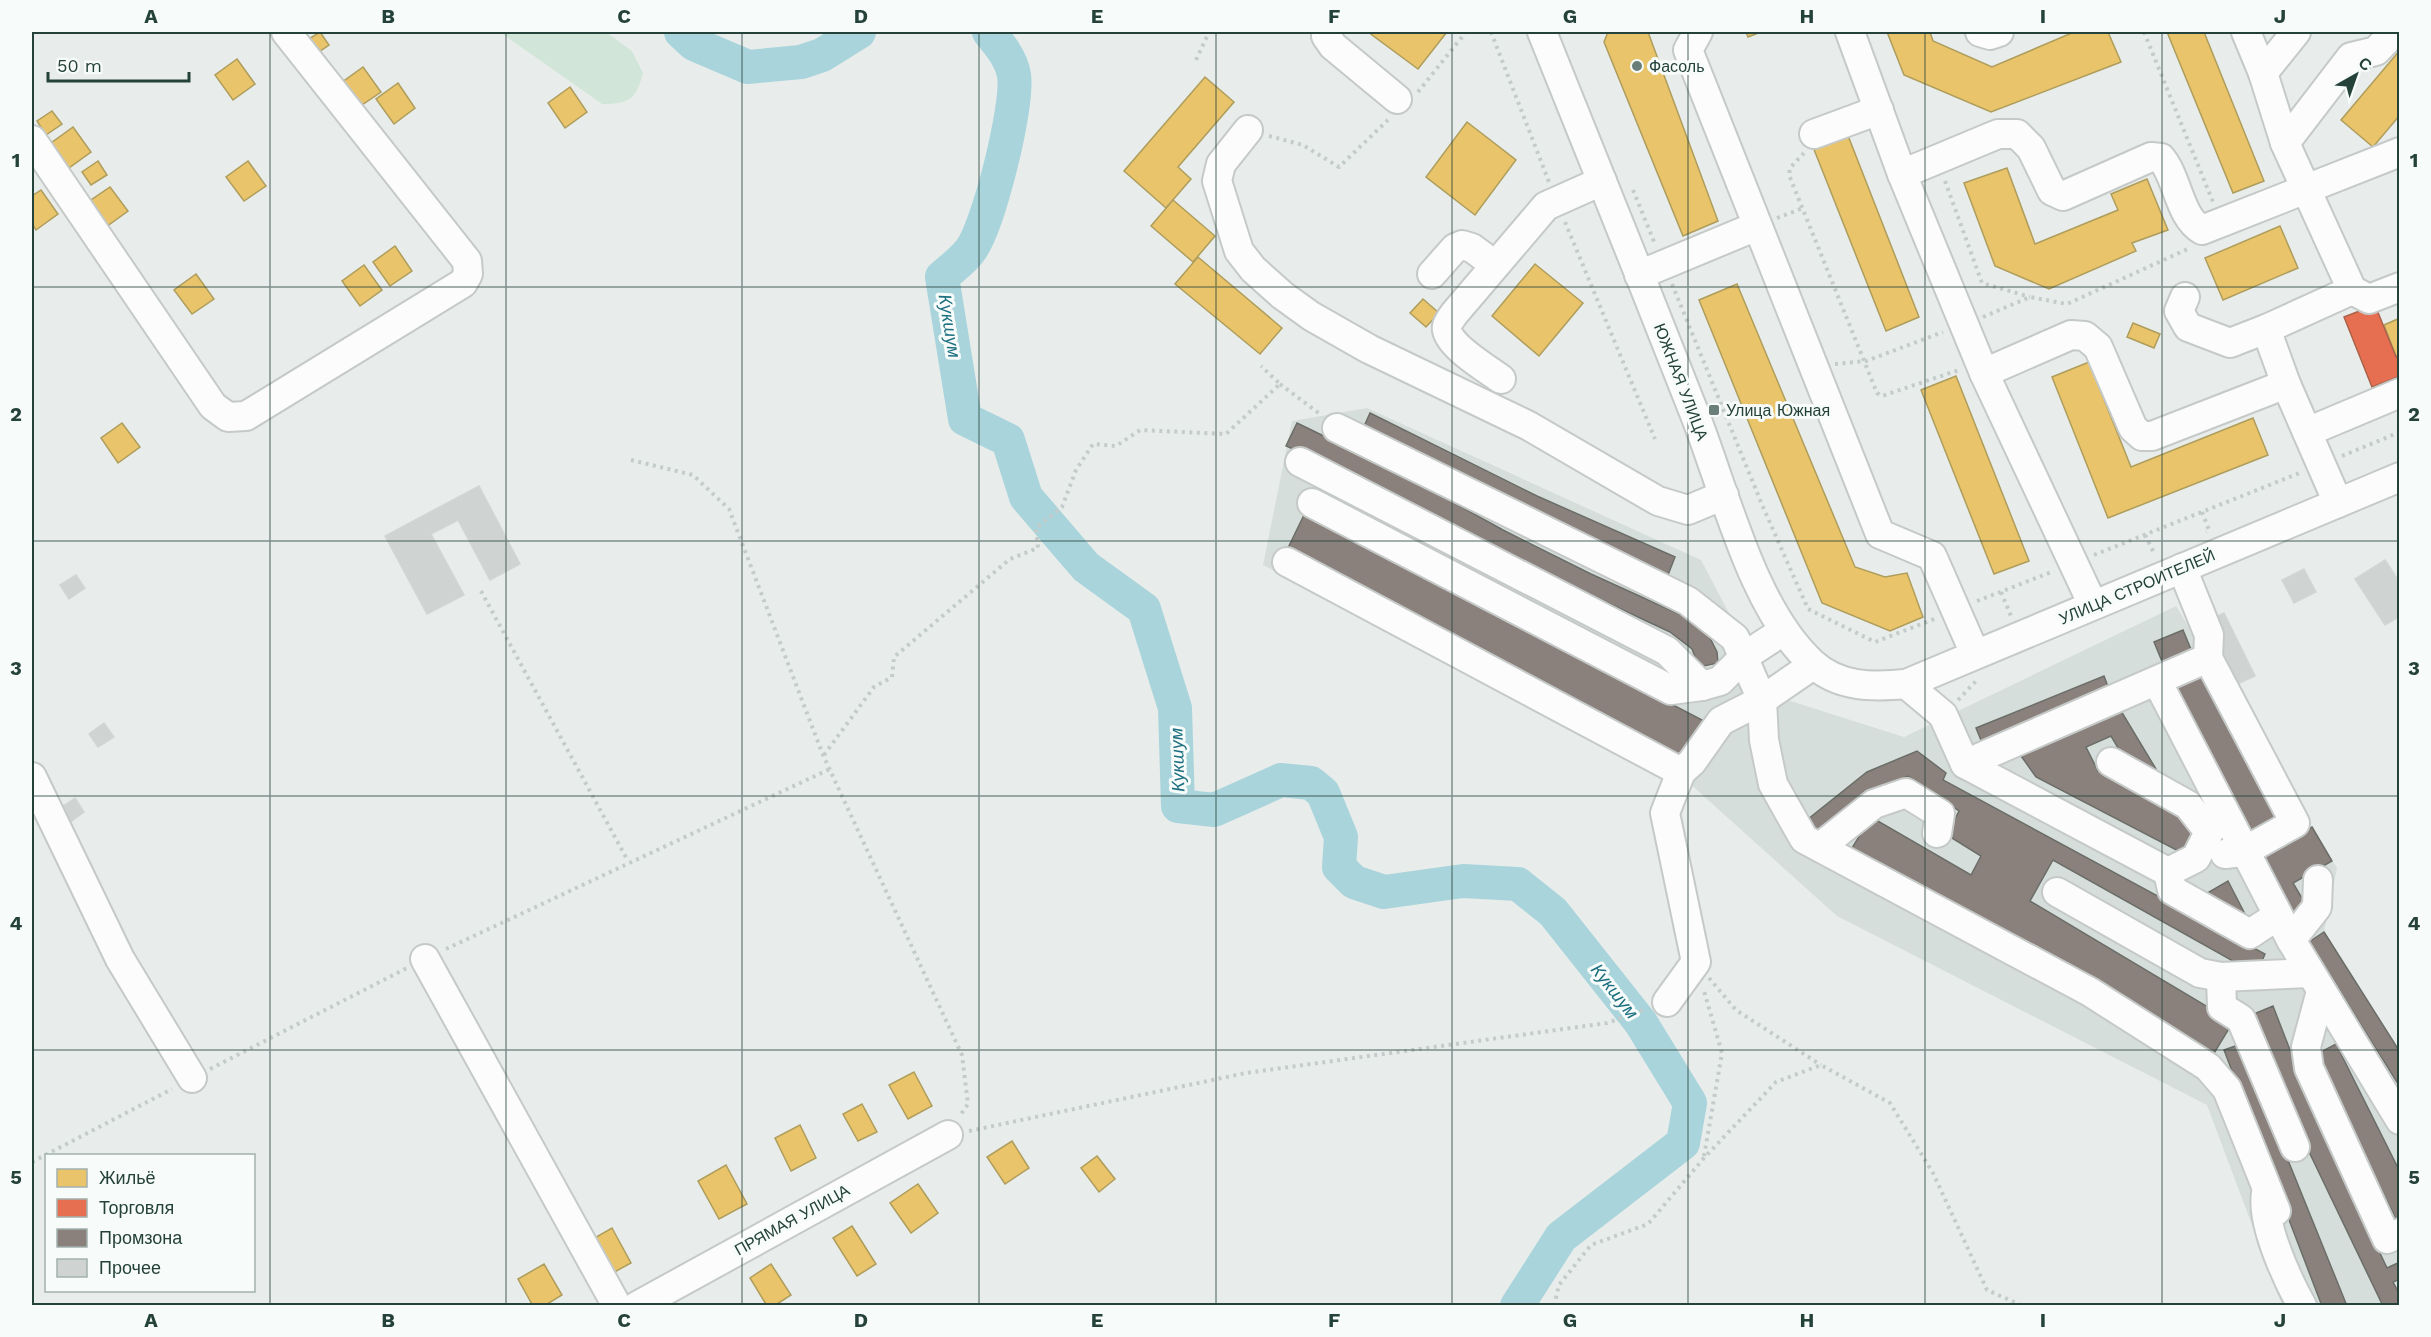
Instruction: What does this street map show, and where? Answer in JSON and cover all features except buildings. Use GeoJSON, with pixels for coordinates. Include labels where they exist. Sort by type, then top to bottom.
{"type":"FeatureCollection","features":[{"type":"Feature","properties":{"kind":"street"},"geometry":{"type":"LineString","coordinates":[[32,140],[213,406],[228,417],[246,416],[464,283],[468,274],[467,261],[286,32]]}},
{"type":"Feature","properties":{"kind":"street"},"geometry":{"type":"LineString","coordinates":[[1327,32],[1326,36],[1332,46],[1402,102]]}},
{"type":"Feature","properties":{"kind":"street","name":"ЮЖНАЯ УЛИЦА"},"geometry":{"type":"LineString","coordinates":[[1542,32],[1602,181],[1651,270],[1735,528],[1783,631],[1813,665],[1840,681],[1872,687]]}},
{"type":"Feature","properties":{"kind":"street"},"geometry":{"type":"LineString","coordinates":[[1698,32],[1688,50],[1880,534],[1932,556],[1979,665]]}},
{"type":"Feature","properties":{"kind":"street"},"geometry":{"type":"LineString","coordinates":[[1850,32],[1902,174],[1982,367],[2093,605]]}},
{"type":"Feature","properties":{"kind":"street"},"geometry":{"type":"LineString","coordinates":[[1980,32],[1990,35],[1999,32]]}},
{"type":"Feature","properties":{"kind":"street"},"geometry":{"type":"LineString","coordinates":[[2246,32],[2263,73],[2284,143],[2307,186],[2352,290],[2369,299],[2400,286]]}},
{"type":"Feature","properties":{"kind":"street"},"geometry":{"type":"LineString","coordinates":[[2263,73],[2296,32]]}},
{"type":"Feature","properties":{"kind":"street"},"geometry":{"type":"LineString","coordinates":[[2284,143],[2351,57],[2376,51],[2394,32]]}},
{"type":"Feature","properties":{"kind":"street"},"geometry":{"type":"LineString","coordinates":[[1814,134],[1879,110]]}},
{"type":"Feature","properties":{"kind":"street"},"geometry":{"type":"LineString","coordinates":[[1248,130],[1221,164],[1217,181],[1239,251],[1253,269],[1282,295],[1311,316],[1369,349],[1529,426],[1658,501],[1688,510],[1724,495]]}},
{"type":"Feature","properties":{"kind":"street"},"geometry":{"type":"LineString","coordinates":[[1902,174],[1998,134],[2017,134],[2031,148],[2052,191],[2063,196],[2151,157],[2162,158],[2169,167],[2192,225],[2212,226],[2307,186],[2400,152]]}},
{"type":"Feature","properties":{"kind":"street"},"geometry":{"type":"LineString","coordinates":[[1501,379],[1454,344],[1447,335],[1447,326],[1454,314],[1537,214],[1555,200],[1602,181]]}},
{"type":"Feature","properties":{"kind":"street"},"geometry":{"type":"LineString","coordinates":[[1651,270],[1757,226]]}},
{"type":"Feature","properties":{"kind":"street"},"geometry":{"type":"LineString","coordinates":[[1432,274],[1455,248],[1462,245],[1472,248],[1495,265]]}},
{"type":"Feature","properties":{"kind":"street"},"geometry":{"type":"LineString","coordinates":[[2185,297],[2178,311],[2188,327],[2230,343],[2352,290]]}},
{"type":"Feature","properties":{"kind":"street"},"geometry":{"type":"LineString","coordinates":[[2266,328],[2286,384],[2337,503]]}},
{"type":"Feature","properties":{"kind":"street"},"geometry":{"type":"LineString","coordinates":[[1982,367],[2071,335],[2085,336],[2098,347],[2133,428],[2142,436],[2152,436],[2286,384]]}},
{"type":"Feature","properties":{"kind":"street"},"geometry":{"type":"LineString","coordinates":[[2307,432],[2400,393]]}},
{"type":"Feature","properties":{"kind":"street"},"geometry":{"type":"LineString","coordinates":[[1337,428],[1688,601],[1735,638],[1745,656],[1762,700],[1764,740],[1773,784],[1804,839],[2090,992],[2208,1067],[2227,1089],[2272,1199],[2264,1201],[2270,1226],[2288,1281],[2302,1305]]}},
{"type":"Feature","properties":{"kind":"street"},"geometry":{"type":"LineString","coordinates":[[1300,462],[1667,651],[1702,686]]}},
{"type":"Feature","properties":{"kind":"street","name":"УЛИЦА СТРОИТЕЛЕЙ"},"geometry":{"type":"LineString","coordinates":[[1872,687],[1906,684],[1979,665],[2174,559],[2337,503],[2400,477]]}},
{"type":"Feature","properties":{"kind":"street"},"geometry":{"type":"LineString","coordinates":[[1312,504],[1671,690],[1720,681],[1745,656],[1783,631]]}},
{"type":"Feature","properties":{"kind":"street"},"geometry":{"type":"LineString","coordinates":[[2168,872],[2196,858],[2243,852],[2295,823],[2208,658],[2209,635],[2174,559]]}},
{"type":"Feature","properties":{"kind":"street"},"geometry":{"type":"LineString","coordinates":[[1287,562],[1681,772]]}},
{"type":"Feature","properties":{"kind":"street"},"geometry":{"type":"LineString","coordinates":[[1965,764],[2208,658]]}},
{"type":"Feature","properties":{"kind":"street"},"geometry":{"type":"LineString","coordinates":[[1667,1002],[1696,962],[1665,813],[1681,772],[1692,762],[1721,721],[1762,700],[1813,665]]}},
{"type":"Feature","properties":{"kind":"street"},"geometry":{"type":"LineString","coordinates":[[2157,681],[2284,928],[2400,1120]]}},
{"type":"Feature","properties":{"kind":"street"},"geometry":{"type":"LineString","coordinates":[[1906,684],[1943,716],[1965,764],[2168,872],[2172,890],[2250,934],[2284,928],[2317,907],[2318,880]]}},
{"type":"Feature","properties":{"kind":"street"},"geometry":{"type":"LineString","coordinates":[[2111,762],[2188,805],[2209,832],[2196,858]]}},
{"type":"Feature","properties":{"kind":"street"},"geometry":{"type":"LineString","coordinates":[[32,777],[120,959],[192,1078]]}},
{"type":"Feature","properties":{"kind":"street"},"geometry":{"type":"LineString","coordinates":[[1820,848],[1874,804],[1906,793],[1940,814],[1937,833]]}},
{"type":"Feature","properties":{"kind":"street"},"geometry":{"type":"LineString","coordinates":[[2056,892],[2200,973],[2221,977],[2315,982]]}},
{"type":"Feature","properties":{"kind":"street"},"geometry":{"type":"LineString","coordinates":[[425,959],[617,1305]]}},
{"type":"Feature","properties":{"kind":"street"},"geometry":{"type":"LineString","coordinates":[[2221,977],[2222,1007],[2241,1019],[2295,1146]]}},
{"type":"Feature","properties":{"kind":"street"},"geometry":{"type":"LineString","coordinates":[[2315,982],[2306,1047],[2309,1068],[2387,1239],[2400,1233]]}},
{"type":"Feature","properties":{"kind":"street","name":"ПРЯМАЯ УЛИЦА"},"geometry":{"type":"LineString","coordinates":[[637,1305],[948,1136]]}},
{"type":"Feature","properties":{"kind":"path"},"geometry":{"type":"LineString","coordinates":[[1196,60],[1209,32]]}},
{"type":"Feature","properties":{"kind":"path"},"geometry":{"type":"LineString","coordinates":[[1248,130],[1303,145],[1340,167],[1402,102],[1429,81],[1466,32]]}},
{"type":"Feature","properties":{"kind":"path"},"geometry":{"type":"LineString","coordinates":[[1491,32],[1555,200],[1655,439]]}},
{"type":"Feature","properties":{"kind":"path"},"geometry":{"type":"LineString","coordinates":[[1936,160],[1982,283],[2030,297],[2067,304],[2189,250],[2212,226],[2144,32]]}},
{"type":"Feature","properties":{"kind":"path"},"geometry":{"type":"LineString","coordinates":[[1814,134],[1803,155],[1790,168],[1789,175],[1877,393],[1882,396],[1982,367]]}},
{"type":"Feature","properties":{"kind":"path"},"geometry":{"type":"LineString","coordinates":[[1632,187],[1651,270],[1808,609],[1875,642],[2400,432]]}},
{"type":"Feature","properties":{"kind":"path"},"geometry":{"type":"LineString","coordinates":[[1813,367],[1866,361],[2030,297]]}},
{"type":"Feature","properties":{"kind":"path"},"geometry":{"type":"LineString","coordinates":[[1261,366],[1280,384],[1337,428]]}},
{"type":"Feature","properties":{"kind":"path"},"geometry":{"type":"LineString","coordinates":[[824,755],[874,687],[892,677],[894,657],[1010,559],[1038,548],[1036,528],[1062,507],[1076,470],[1093,444],[1116,447],[1140,430],[1226,434],[1280,384]]}},
{"type":"Feature","properties":{"kind":"path"},"geometry":{"type":"LineString","coordinates":[[631,460],[693,476],[729,509],[824,755],[962,1055],[968,1104],[948,1136]]}},
{"type":"Feature","properties":{"kind":"path"},"geometry":{"type":"LineString","coordinates":[[2198,535],[2209,531],[2202,512]]}},
{"type":"Feature","properties":{"kind":"path"},"geometry":{"type":"LineString","coordinates":[[2145,535],[2155,555],[2174,559]]}},
{"type":"Feature","properties":{"kind":"path"},"geometry":{"type":"LineString","coordinates":[[482,591],[628,861]]}},
{"type":"Feature","properties":{"kind":"path"},"geometry":{"type":"LineString","coordinates":[[2001,592],[2015,625]]}},
{"type":"Feature","properties":{"kind":"path"},"geometry":{"type":"LineString","coordinates":[[1943,716],[1979,665]]}},
{"type":"Feature","properties":{"kind":"path"},"geometry":{"type":"LineString","coordinates":[[1696,962],[1736,1010],[1821,1065],[1890,1103],[1933,1173],[1987,1290],[2023,1305]]}},
{"type":"Feature","properties":{"kind":"path"},"geometry":{"type":"LineString","coordinates":[[1696,962],[1722,1053],[1704,1158]]}},
{"type":"Feature","properties":{"kind":"path"},"geometry":{"type":"LineString","coordinates":[[948,1136],[1246,1073],[1607,1023],[1667,1002]]}},
{"type":"Feature","properties":{"kind":"path"},"geometry":{"type":"LineString","coordinates":[[1554,1305],[1559,1285],[1591,1245],[1648,1224],[1704,1158],[1776,1082],[1821,1065]]}},
{"type":"Feature","properties":{"kind":"shaded area"},"geometry":{"type":"Polygon","coordinates":[[[1367,408],[1701,560],[1772,695],[1904,737],[2176,606],[2337,868],[2324,932],[2399,1052],[2399,1305],[2282,1305],[2207,1105],[1837,916],[1688,782],[1263,565],[1292,421],[1367,408]]]}},
{"type":"Feature","properties":{"kind":"green space"},"geometry":{"type":"Polygon","coordinates":[[[500,32],[606,32],[632,51],[643,73],[638,89],[625,101],[602,104],[500,32]]]}},
{"type":"Feature","properties":{"kind":"waterway","name":"Кукшум"},"geometry":{"type":"LineString","coordinates":[[681,32],[694,44],[748,67],[801,62],[822,55],[859,32]]}},
{"type":"Feature","properties":{"kind":"waterway","name":"Кукшум"},"geometry":{"type":"LineString","coordinates":[[989,32],[1001,46],[1014,75],[1012,112],[993,194],[977,239],[960,262],[942,277],[965,419],[1008,440],[1026,497],[1086,567],[1144,609],[1175,708],[1178,806],[1214,810],[1281,780],[1311,783],[1323,793],[1341,837],[1339,867],[1354,882],[1384,892],[1463,881],[1518,884],[1553,912],[1641,1023],[1690,1103],[1683,1143],[1561,1237],[1517,1306]]}},
{"type":"Feature","properties":{"kind":"place","name":"Фасоль"},"geometry":{"type":"Point","coordinates":[1637,66]}},
{"type":"Feature","properties":{"kind":"place","name":"Улица Южная"},"geometry":{"type":"Point","coordinates":[1714,410]}}]}
